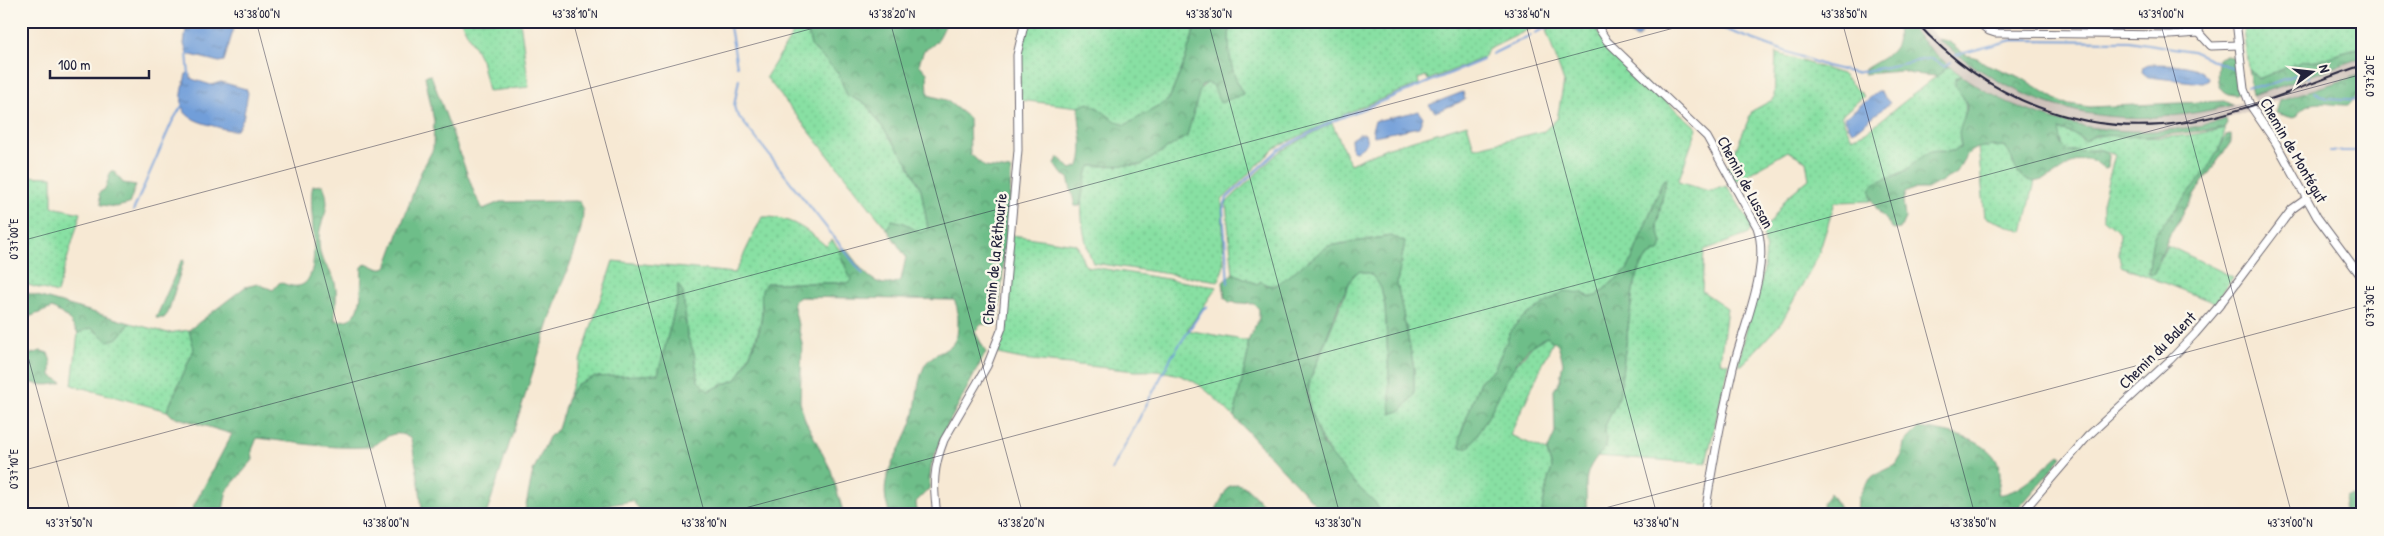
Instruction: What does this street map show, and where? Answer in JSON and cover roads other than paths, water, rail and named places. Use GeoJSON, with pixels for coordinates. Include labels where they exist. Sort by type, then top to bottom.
{"type":"FeatureCollection","features":[{"type":"Feature","properties":{"kind":"street","name":"Chemin de la Réthourie"},"geometry":{"type":"LineString","coordinates":[[937,515],[934,468],[939,453],[944,440],[987,366],[1002,328],[1018,150],[1018,55],[1025,21]]}},
{"type":"Feature","properties":{"kind":"street","name":"Chemin de Lussan"},"geometry":{"type":"LineString","coordinates":[[1594,21],[1607,41],[1707,137],[1757,227],[1761,240],[1762,260],[1758,283],[1733,368],[1704,515]]}},
{"type":"Feature","properties":{"kind":"street"},"geometry":{"type":"LineString","coordinates":[[1977,21],[1989,31],[2005,33],[2170,35],[2199,33]]}},
{"type":"Feature","properties":{"kind":"street"},"geometry":{"type":"LineString","coordinates":[[2200,21],[2199,33],[2211,46],[2239,45]]}},
{"type":"Feature","properties":{"kind":"street","name":"Chemin de Montégut"},"geometry":{"type":"LineString","coordinates":[[2236,21],[2247,97],[2276,143],[2306,199],[2363,279]]}},
{"type":"Feature","properties":{"kind":"street","name":"Chemin du Balent"},"geometry":{"type":"LineString","coordinates":[[2020,515],[2088,436],[2170,360],[2194,334],[2219,306],[2292,209],[2306,199]]}},
{"type":"Feature","properties":{"kind":"water"},"geometry":{"type":"Polygon","coordinates":[[[187,21],[236,21],[224,61],[219,62],[187,54],[184,44],[187,21]]]}},
{"type":"Feature","properties":{"kind":"water"},"geometry":{"type":"Polygon","coordinates":[[[1630,21],[1648,21],[1646,28],[1638,38],[1630,35],[1626,29],[1630,21]]]}},
{"type":"Feature","properties":{"kind":"water"},"geometry":{"type":"Polygon","coordinates":[[[2148,64],[2173,64],[2190,67],[2204,74],[2209,80],[2203,83],[2148,77],[2142,72],[2143,67],[2148,64]]]}},
{"type":"Feature","properties":{"kind":"water"},"geometry":{"type":"Polygon","coordinates":[[[189,73],[192,79],[211,85],[221,82],[246,89],[248,93],[243,119],[237,130],[223,129],[199,121],[191,118],[186,113],[183,108],[182,94],[186,74],[189,73]]]}},
{"type":"Feature","properties":{"kind":"water"},"geometry":{"type":"Polygon","coordinates":[[[1879,91],[1890,103],[1852,131],[1844,118],[1879,91]]]}},
{"type":"Feature","properties":{"kind":"water"},"geometry":{"type":"Polygon","coordinates":[[[1463,92],[1465,100],[1435,112],[1429,105],[1463,92]]]}},
{"type":"Feature","properties":{"kind":"water"},"geometry":{"type":"Polygon","coordinates":[[[1419,111],[1423,117],[1419,127],[1374,136],[1372,129],[1375,121],[1419,111]]]}},
{"type":"Feature","properties":{"kind":"water"},"geometry":{"type":"Polygon","coordinates":[[[1359,134],[1365,134],[1367,143],[1356,151],[1352,150],[1351,139],[1359,134]]]}},
{"type":"Feature","properties":{"kind":"waterway"},"geometry":{"type":"LineString","coordinates":[[729,21],[737,66]]}},
{"type":"Feature","properties":{"kind":"waterway"},"geometry":{"type":"LineString","coordinates":[[1535,33],[1559,21]]}},
{"type":"Feature","properties":{"kind":"waterway"},"geometry":{"type":"LineString","coordinates":[[1702,21],[1826,66],[1855,73],[1932,58],[1945,67],[1951,62]]}},
{"type":"Feature","properties":{"kind":"waterway"},"geometry":{"type":"LineString","coordinates":[[1492,54],[1531,35]]}},
{"type":"Feature","properties":{"kind":"waterway"},"geometry":{"type":"LineString","coordinates":[[1956,55],[2012,40],[2129,41],[2192,51],[2238,71],[2239,85]]}},
{"type":"Feature","properties":{"kind":"waterway"},"geometry":{"type":"LineString","coordinates":[[187,53],[189,75]]}},
{"type":"Feature","properties":{"kind":"waterway"},"geometry":{"type":"LineString","coordinates":[[1228,283],[1223,209],[1227,198],[1278,150],[1333,121],[1483,60]]}},
{"type":"Feature","properties":{"kind":"waterway"},"geometry":{"type":"LineString","coordinates":[[2247,87],[2262,87],[2307,71],[2309,78]]}},
{"type":"Feature","properties":{"kind":"waterway"},"geometry":{"type":"LineString","coordinates":[[739,79],[734,106],[736,113],[863,274]]}},
{"type":"Feature","properties":{"kind":"waterway"},"geometry":{"type":"LineString","coordinates":[[2315,92],[2327,98],[2363,100]]}},
{"type":"Feature","properties":{"kind":"waterway"},"geometry":{"type":"LineString","coordinates":[[133,211],[172,122],[183,104]]}},
{"type":"Feature","properties":{"kind":"waterway"},"geometry":{"type":"LineString","coordinates":[[2330,151],[2363,151]]}},
{"type":"Feature","properties":{"kind":"waterway"},"geometry":{"type":"LineString","coordinates":[[1112,470],[1172,356],[1203,309],[1207,307]]}},
{"type":"Feature","properties":{"kind":"railway"},"geometry":{"type":"LineString","coordinates":[[1915,21],[1942,48],[1972,72],[2004,91],[2037,107],[2073,118],[2109,124],[2147,126],[2209,118],[2254,105],[2363,65]]}}]}
